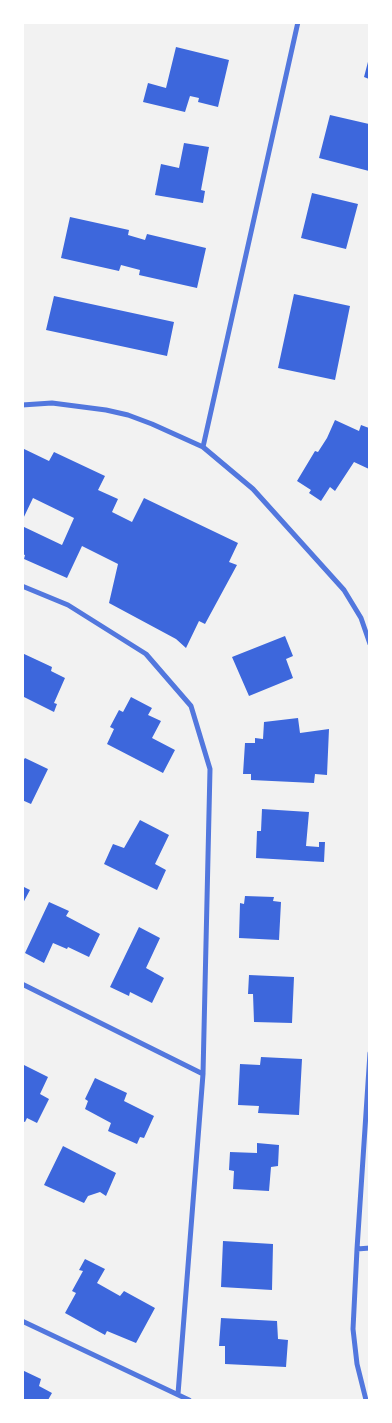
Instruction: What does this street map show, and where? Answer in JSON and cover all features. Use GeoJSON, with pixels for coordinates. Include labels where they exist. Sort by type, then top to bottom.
{"type":"FeatureCollection","features":[{"type":"Feature","properties":{"kind":"street"},"geometry":{"type":"LineString","coordinates":[[203,447],[298,22]]}},
{"type":"Feature","properties":{"kind":"street"},"geometry":{"type":"LineString","coordinates":[[22,405],[52,403],[106,410],[128,415],[203,447],[253,489],[344,590],[361,618],[370,644]]}},
{"type":"Feature","properties":{"kind":"street"},"geometry":{"type":"LineString","coordinates":[[22,586],[68,605],[146,654],[190,706],[210,769],[203,1074],[178,1394]]}},
{"type":"Feature","properties":{"kind":"street"},"geometry":{"type":"LineString","coordinates":[[22,984],[203,1074]]}},
{"type":"Feature","properties":{"kind":"street"},"geometry":{"type":"LineString","coordinates":[[366,1400],[357,1364],[353,1329],[370,1053]]}},
{"type":"Feature","properties":{"kind":"street"},"geometry":{"type":"LineString","coordinates":[[357,1250],[370,1248]]}},
{"type":"Feature","properties":{"kind":"street"},"geometry":{"type":"LineString","coordinates":[[22,1321],[189,1400]]}},
{"type":"Feature","properties":{"kind":"building"},"geometry":{"type":"Polygon","coordinates":[[[176,47],[229,60],[218,107],[198,102],[199,98],[190,96],[185,112],[143,102],[148,83],[166,88],[176,47]]]}},
{"type":"Feature","properties":{"kind":"building"},"geometry":{"type":"Polygon","coordinates":[[[369,58],[369,79],[364,77],[369,58]]]}},
{"type":"Feature","properties":{"kind":"building"},"geometry":{"type":"Polygon","coordinates":[[[330,115],[369,124],[369,171],[319,158],[330,115]]]}},
{"type":"Feature","properties":{"kind":"building"},"geometry":{"type":"Polygon","coordinates":[[[184,143],[209,147],[201,190],[205,191],[203,203],[155,195],[161,164],[179,168],[184,143]]]}},
{"type":"Feature","properties":{"kind":"building"},"geometry":{"type":"Polygon","coordinates":[[[312,193],[358,204],[346,249],[301,238],[312,193]]]}},
{"type":"Feature","properties":{"kind":"building"},"geometry":{"type":"Polygon","coordinates":[[[70,217],[129,230],[128,235],[145,240],[147,234],[206,248],[197,288],[139,275],[140,270],[121,265],[119,271],[61,258],[70,217]]]}},
{"type":"Feature","properties":{"kind":"building"},"geometry":{"type":"Polygon","coordinates":[[[294,294],[350,306],[335,380],[278,368],[294,294]]]}},
{"type":"Feature","properties":{"kind":"building"},"geometry":{"type":"Polygon","coordinates":[[[54,296],[174,322],[167,356],[46,330],[54,296]]]}},
{"type":"Feature","properties":{"kind":"building"},"geometry":{"type":"Polygon","coordinates":[[[335,420],[359,431],[361,425],[369,428],[369,469],[354,462],[335,491],[330,487],[321,501],[309,493],[311,490],[297,481],[315,451],[318,452],[327,438],[335,420]]]}},
{"type":"Feature","properties":{"kind":"building"},"geometry":{"type":"Polygon","coordinates":[[[22,448],[49,461],[54,452],[105,476],[98,490],[118,499],[112,512],[132,522],[144,498],[238,543],[229,562],[237,565],[205,624],[199,621],[186,648],[176,639],[109,603],[118,564],[82,546],[67,578],[24,559],[25,555],[22,554],[22,526],[62,545],[74,518],[33,498],[22,521],[22,448]]]}},
{"type":"Feature","properties":{"kind":"building"},"geometry":{"type":"Polygon","coordinates":[[[285,636],[293,656],[286,659],[293,678],[249,696],[232,657],[285,636]]]}},
{"type":"Feature","properties":{"kind":"building"},"geometry":{"type":"Polygon","coordinates":[[[22,653],[52,667],[51,671],[65,678],[54,703],[57,704],[54,712],[22,696],[22,653]]]}},
{"type":"Feature","properties":{"kind":"building"},"geometry":{"type":"Polygon","coordinates":[[[131,697],[152,708],[148,715],[161,721],[152,738],[175,750],[163,773],[107,744],[114,729],[110,727],[119,710],[123,712],[131,697]]]}},
{"type":"Feature","properties":{"kind":"building"},"geometry":{"type":"Polygon","coordinates":[[[298,718],[300,733],[329,729],[327,775],[315,774],[314,783],[251,780],[251,774],[243,774],[245,743],[255,743],[255,738],[263,739],[264,722],[298,718]]]}},
{"type":"Feature","properties":{"kind":"building"},"geometry":{"type":"Polygon","coordinates":[[[25,758],[48,769],[31,804],[22,800],[22,762],[25,758]]]}},
{"type":"Feature","properties":{"kind":"building"},"geometry":{"type":"Polygon","coordinates":[[[262,809],[309,812],[306,846],[319,847],[319,842],[325,842],[324,862],[256,858],[257,831],[261,831],[262,809]]]}},
{"type":"Feature","properties":{"kind":"building"},"geometry":{"type":"Polygon","coordinates":[[[140,820],[169,835],[155,864],[166,870],[157,890],[104,864],[113,844],[124,848],[140,820]]]}},
{"type":"Feature","properties":{"kind":"building"},"geometry":{"type":"Polygon","coordinates":[[[22,886],[30,890],[22,905],[22,886]]]}},
{"type":"Feature","properties":{"kind":"building"},"geometry":{"type":"Polygon","coordinates":[[[245,896],[274,897],[273,901],[281,902],[279,940],[239,938],[240,903],[244,904],[245,896]]]}},
{"type":"Feature","properties":{"kind":"building"},"geometry":{"type":"Polygon","coordinates":[[[49,902],[69,911],[66,916],[100,934],[89,957],[68,947],[67,949],[53,943],[44,963],[25,953],[49,902]]]}},
{"type":"Feature","properties":{"kind":"building"},"geometry":{"type":"Polygon","coordinates":[[[139,927],[160,938],[146,968],[164,978],[152,1003],[130,992],[129,996],[110,987],[139,927]]]}},
{"type":"Feature","properties":{"kind":"building"},"geometry":{"type":"Polygon","coordinates":[[[249,975],[294,977],[292,1023],[254,1022],[253,994],[248,994],[249,975]]]}},
{"type":"Feature","properties":{"kind":"building"},"geometry":{"type":"Polygon","coordinates":[[[261,1057],[302,1059],[299,1115],[258,1113],[259,1106],[238,1105],[240,1064],[260,1065],[261,1057]]]}},
{"type":"Feature","properties":{"kind":"building"},"geometry":{"type":"Polygon","coordinates":[[[22,1064],[48,1077],[40,1094],[49,1099],[37,1123],[27,1118],[25,1122],[22,1121],[22,1064]]]}},
{"type":"Feature","properties":{"kind":"building"},"geometry":{"type":"Polygon","coordinates":[[[95,1078],[127,1093],[124,1101],[154,1116],[144,1138],[140,1137],[137,1144],[108,1131],[111,1123],[85,1109],[88,1101],[85,1099],[95,1078]]]}},
{"type":"Feature","properties":{"kind":"building"},"geometry":{"type":"Polygon","coordinates":[[[257,1143],[279,1145],[278,1166],[271,1167],[269,1191],[233,1189],[234,1171],[229,1170],[230,1152],[257,1153],[257,1143]]]}},
{"type":"Feature","properties":{"kind":"building"},"geometry":{"type":"Polygon","coordinates":[[[63,1146],[116,1173],[106,1196],[100,1192],[88,1196],[84,1203],[44,1185],[63,1146]]]}},
{"type":"Feature","properties":{"kind":"building"},"geometry":{"type":"Polygon","coordinates":[[[223,1241],[273,1244],[272,1290],[221,1287],[223,1241]]]}},
{"type":"Feature","properties":{"kind":"building"},"geometry":{"type":"Polygon","coordinates":[[[85,1259],[105,1269],[97,1283],[120,1296],[124,1291],[155,1308],[136,1343],[107,1331],[105,1335],[65,1313],[76,1293],[72,1291],[83,1271],[79,1270],[85,1259]]]}},
{"type":"Feature","properties":{"kind":"building"},"geometry":{"type":"Polygon","coordinates":[[[221,1318],[277,1321],[278,1339],[288,1340],[286,1367],[225,1364],[225,1346],[219,1346],[221,1318]]]}},
{"type":"Feature","properties":{"kind":"building"},"geometry":{"type":"Polygon","coordinates":[[[22,1370],[41,1379],[39,1386],[52,1393],[48,1400],[22,1400],[22,1370]]]}}]}
